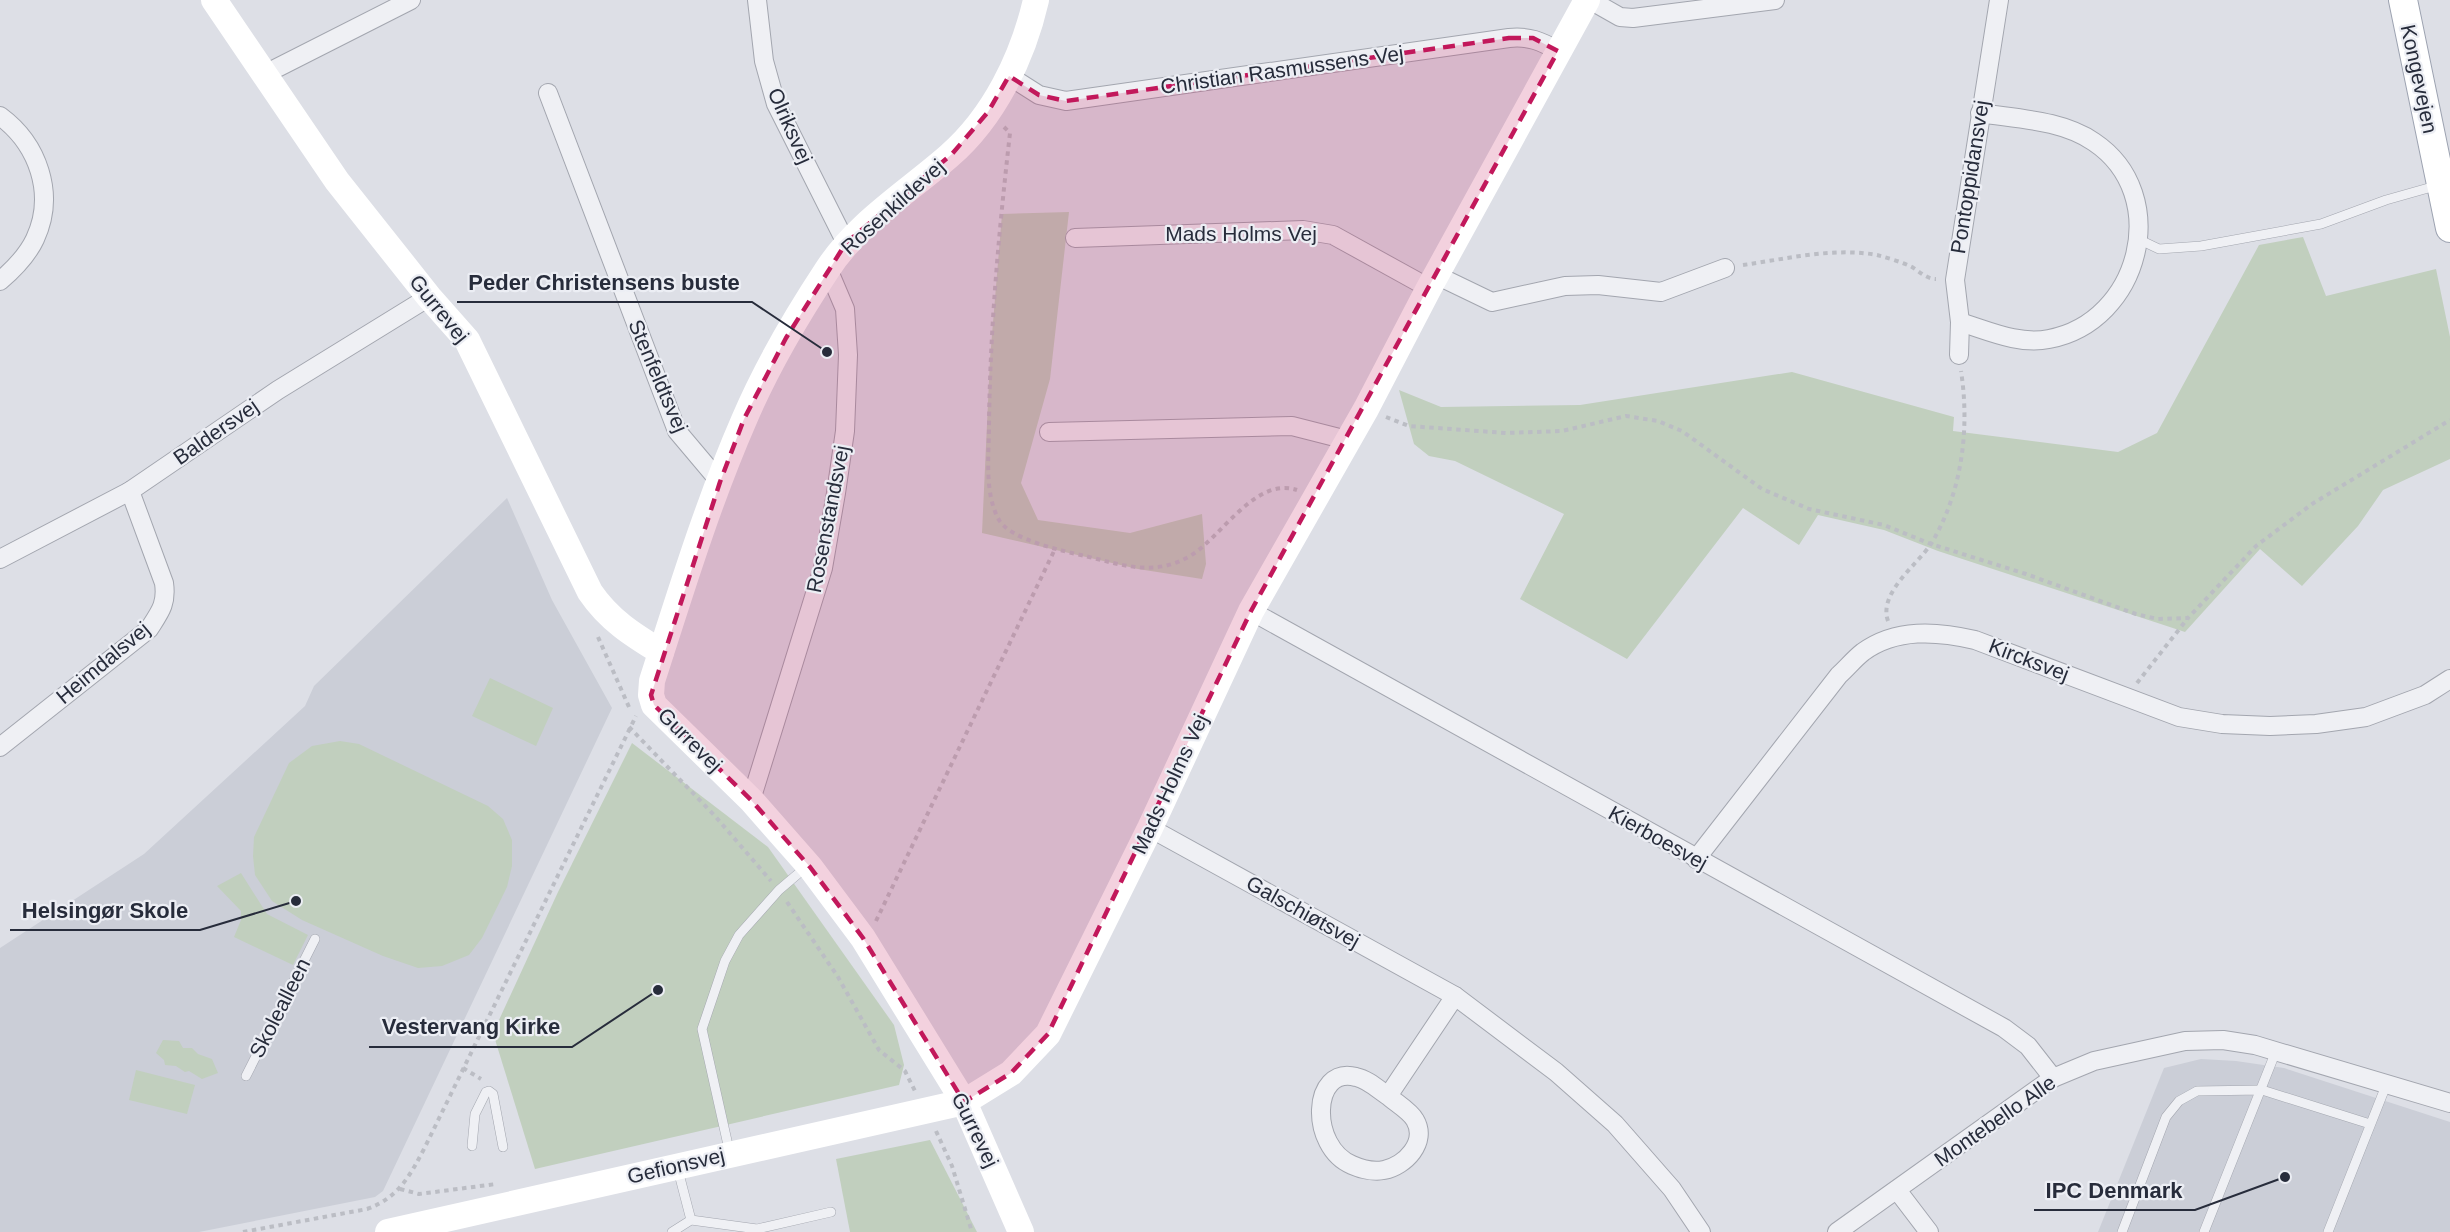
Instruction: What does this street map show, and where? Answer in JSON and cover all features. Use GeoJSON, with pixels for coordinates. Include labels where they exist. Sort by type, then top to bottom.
{"type":"FeatureCollection","features":[{"type":"Feature","properties":{"kind":"main road","name":"Kongevejen"},"geometry":{"type":"LineString","coordinates":[[2403,0],[2445,185],[2450,228]]}},
{"type":"Feature","properties":{"kind":"main road","name":"Kongevejen"},"geometry":{"type":"LineString","coordinates":[[2418,0],[2450,156]]}},
{"type":"Feature","properties":{"kind":"street","name":"Gurrevej"},"geometry":{"type":"LineString","coordinates":[[214,0],[337,181],[429,297],[467,340],[590,592],[602,610],[621,628],[662,652],[652,681],[651,695],[644,711],[751,800],[808,865],[863,938],[964,1102],[1021,1232]]}},
{"type":"Feature","properties":{"kind":"street"},"geometry":{"type":"LineString","coordinates":[[265,74],[411,0]]}},
{"type":"Feature","properties":{"kind":"street","name":"Olriksvej"},"geometry":{"type":"LineString","coordinates":[[757,0],[764,61],[776,105],[846,243]]}},
{"type":"Feature","properties":{"kind":"street","name":"Rosenkildevej"},"geometry":{"type":"LineString","coordinates":[[662,652],[720,482],[749,409],[786,338],[828,268],[846,243],[952,154],[988,112],[1009,76],[1024,40],[1036,0]]}},
{"type":"Feature","properties":{"kind":"street"},"geometry":{"type":"LineString","coordinates":[[1589,0],[1620,17],[1633,18],[1775,0]]}},
{"type":"Feature","properties":{"kind":"street","name":"Mads Holms Vej"},"geometry":{"type":"LineString","coordinates":[[964,1102],[1011,1073],[1048,1034],[1150,828],[1251,611],[1366,409],[1432,282],[1558,51],[1589,0]]}},
{"type":"Feature","properties":{"kind":"street","name":"Pontoppidansvej"},"geometry":{"type":"LineString","coordinates":[[1959,355],[1960,322],[1954,280],[1998,0]]}},
{"type":"Feature","properties":{"kind":"street","name":"Christian Rasmussens Vej"},"geometry":{"type":"LineString","coordinates":[[1009,76],[1039,94],[1066,101],[1524,36],[1533,38],[1558,51]]}},
{"type":"Feature","properties":{"kind":"street","name":"Stenfeldtsvej"},"geometry":{"type":"LineString","coordinates":[[548,93],[677,431],[720,482]]}},
{"type":"Feature","properties":{"kind":"street"},"geometry":{"type":"LineString","coordinates":[[1960,322],[2020,340],[2049,339],[2076,330],[2100,314],[2120,293],[2133,268],[2139,239],[2137,212],[2130,186],[2115,162],[2096,143],[2072,129],[1980,112]]}},
{"type":"Feature","properties":{"kind":"street"},"geometry":{"type":"LineString","coordinates":[[0,116],[14,126],[32,149],[42,175],[44,206],[36,238],[18,265],[0,282]]}},
{"type":"Feature","properties":{"kind":"street","name":"Mads Holms Vej"},"geometry":{"type":"LineString","coordinates":[[1075,238],[1303,230],[1333,235],[1432,282],[1492,302],[1565,286],[1598,285],[1661,292],[1725,268]]}},
{"type":"Feature","properties":{"kind":"street","name":"Rosenstandsvej"},"geometry":{"type":"LineString","coordinates":[[751,800],[823,568],[845,431],[848,355],[845,309],[828,268]]}},
{"type":"Feature","properties":{"kind":"street","name":"Baldersvej"},"geometry":{"type":"LineString","coordinates":[[0,559],[130,491],[278,390],[429,297]]}},
{"type":"Feature","properties":{"kind":"street"},"geometry":{"type":"LineString","coordinates":[[1049,432],[1292,426],[1347,440]]}},
{"type":"Feature","properties":{"kind":"street","name":"Heimdalsvej"},"geometry":{"type":"LineString","coordinates":[[0,747],[149,629],[162,610],[166,597],[164,583],[130,491]]}},
{"type":"Feature","properties":{"kind":"street","name":"Kierboesvej"},"geometry":{"type":"LineString","coordinates":[[1251,611],[2004,1028],[2028,1046],[2053,1078]]}},
{"type":"Feature","properties":{"kind":"street","name":"Kircksvej"},"geometry":{"type":"LineString","coordinates":[[1696,859],[1839,675],[1863,652],[1894,637],[1945,633],[1975,640],[2179,717],[2222,724],[2270,726],[2316,724],[2366,717],[2425,695],[2450,680]]}},
{"type":"Feature","properties":{"kind":"street","name":"Galschiøtsvej"},"geometry":{"type":"LineString","coordinates":[[1150,828],[1455,996],[1556,1072],[1615,1124],[1672,1188],[1701,1232]]}},
{"type":"Feature","properties":{"kind":"street"},"geometry":{"type":"LineString","coordinates":[[1388,1096],[1455,996]]}},
{"type":"Feature","properties":{"kind":"street","name":"Montebello Alle"},"geometry":{"type":"LineString","coordinates":[[1837,1232],[2053,1078],[2094,1060],[2185,1041],[2223,1040],[2255,1045],[2450,1103]]}},
{"type":"Feature","properties":{"kind":"street"},"geometry":{"type":"LineString","coordinates":[[1342,1077],[1356,1077],[1388,1096],[1415,1119],[1420,1133],[1416,1148],[1404,1160],[1384,1170],[1369,1170],[1350,1165],[1334,1151],[1323,1135],[1320,1117],[1322,1098],[1329,1084],[1342,1077]]}},
{"type":"Feature","properties":{"kind":"street","name":"Gefionsvej"},"geometry":{"type":"LineString","coordinates":[[388,1232],[964,1102]]}},
{"type":"Feature","properties":{"kind":"street"},"geometry":{"type":"LineString","coordinates":[[1897,1190],[1929,1232]]}},
{"type":"Feature","properties":{"kind":"lane"},"geometry":{"type":"LineString","coordinates":[[2139,239],[2159,249],[2201,246],[2321,224],[2386,200],[2445,185]]}},
{"type":"Feature","properties":{"kind":"lane"},"geometry":{"type":"LineString","coordinates":[[730,1154],[702,1029],[725,961],[739,935],[779,890],[808,865]]}},
{"type":"Feature","properties":{"kind":"lane","name":"Skolealleen"},"geometry":{"type":"LineString","coordinates":[[246,1076],[315,939]]}},
{"type":"Feature","properties":{"kind":"lane"},"geometry":{"type":"LineString","coordinates":[[2204,1232],[2276,1051]]}},
{"type":"Feature","properties":{"kind":"lane"},"geometry":{"type":"LineString","coordinates":[[2328,1232],[2387,1083]]}},
{"type":"Feature","properties":{"kind":"lane"},"geometry":{"type":"LineString","coordinates":[[2122,1232],[2166,1117],[2179,1101],[2197,1091],[2262,1090],[2370,1124]]}},
{"type":"Feature","properties":{"kind":"lane"},"geometry":{"type":"LineString","coordinates":[[472,1146],[472,1126],[475,1114],[489,1091],[493,1094],[503,1147]]}},
{"type":"Feature","properties":{"kind":"lane"},"geometry":{"type":"LineString","coordinates":[[677,1165],[691,1220]]}},
{"type":"Feature","properties":{"kind":"lane"},"geometry":{"type":"LineString","coordinates":[[672,1232],[691,1220],[757,1229],[831,1212]]}},
{"type":"Feature","properties":{"kind":"path"},"geometry":{"type":"LineString","coordinates":[[1725,268],[1845,253],[1877,255],[1909,266],[1932,279],[1954,280]]}},
{"type":"Feature","properties":{"kind":"path"},"geometry":{"type":"LineString","coordinates":[[1894,637],[1886,614],[1891,594],[1930,544],[1951,503],[1961,463],[1966,402],[1959,355]]}},
{"type":"Feature","properties":{"kind":"path"},"geometry":{"type":"LineString","coordinates":[[1366,409],[1409,426],[1506,433],[1562,431],[1626,416],[1658,421],[1682,431],[1762,489],[1809,509],[1884,525],[1930,544],[2026,574],[2136,614],[2158,619],[2188,618]]}},
{"type":"Feature","properties":{"kind":"path"},"geometry":{"type":"LineString","coordinates":[[2127,697],[2188,618],[2256,546],[2312,504],[2450,420]]}},
{"type":"Feature","properties":{"kind":"path"},"geometry":{"type":"LineString","coordinates":[[863,938],[881,913],[1055,549]]}},
{"type":"Feature","properties":{"kind":"path"},"geometry":{"type":"LineString","coordinates":[[243,1232],[368,1209],[384,1203],[400,1189],[425,1147],[629,727],[644,711],[594,627],[590,592]]}},
{"type":"Feature","properties":{"kind":"path"},"geometry":{"type":"LineString","coordinates":[[629,727],[715,816],[779,890],[838,976],[879,1050],[905,1071],[952,1166],[972,1232]]}},
{"type":"Feature","properties":{"kind":"highlighted area"},"geometry":{"type":"Polygon","coordinates":[[[1509,38],[1533,38],[1558,51],[1251,611],[1048,1034],[1011,1073],[964,1102],[863,938],[810,867],[751,800],[654,705],[651,695],[720,482],[744,419],[786,338],[846,243],[952,154],[988,112],[1009,76],[1039,95],[1066,101],[1509,38]]]}},
{"type":"Feature","properties":{"kind":"shaded area"},"geometry":{"type":"Polygon","coordinates":[[[507,498],[552,600],[612,708],[383,1191],[375,1197],[199,1232],[0,1232],[0,948],[144,854],[305,706],[314,686],[507,498]]]}},
{"type":"Feature","properties":{"kind":"shaded area"},"geometry":{"type":"Polygon","coordinates":[[[2201,1059],[2284,1068],[2450,1122],[2450,1232],[2098,1232],[2164,1068],[2201,1059]]]}},
{"type":"Feature","properties":{"kind":"green space"},"geometry":{"type":"Polygon","coordinates":[[[1069,212],[1050,379],[1021,483],[1038,520],[1130,533],[1202,514],[1206,564],[1202,579],[1138,569],[982,533],[990,359],[1002,214],[1069,212]]]}},
{"type":"Feature","properties":{"kind":"green space"},"geometry":{"type":"Polygon","coordinates":[[[2303,237],[2326,296],[2436,269],[2450,337],[2450,459],[2383,490],[2358,526],[2302,586],[2260,549],[2185,632],[1938,551],[1884,530],[1818,515],[1799,545],[1743,508],[1627,659],[1520,599],[1564,514],[1455,461],[1429,456],[1414,444],[1399,390],[1441,407],[1580,405],[1792,372],[1954,417],[1953,431],[2118,452],[2157,433],[2259,245],[2303,237]]]}},
{"type":"Feature","properties":{"kind":"green space"},"geometry":{"type":"Polygon","coordinates":[[[490,678],[553,708],[536,746],[472,716],[490,678]]]}},
{"type":"Feature","properties":{"kind":"green space"},"geometry":{"type":"Polygon","coordinates":[[[340,741],[359,744],[488,806],[503,819],[512,840],[512,866],[507,887],[482,938],[469,955],[442,966],[418,968],[383,956],[302,920],[272,901],[255,875],[254,837],[289,763],[312,746],[340,741]]]}},
{"type":"Feature","properties":{"kind":"green space"},"geometry":{"type":"Polygon","coordinates":[[[632,743],[768,847],[894,1025],[904,1065],[899,1085],[535,1169],[493,1033],[558,892],[632,743]]]}},
{"type":"Feature","properties":{"kind":"green space"},"geometry":{"type":"Polygon","coordinates":[[[241,873],[267,914],[308,935],[293,965],[234,937],[241,920],[241,911],[217,886],[241,873]]]}},
{"type":"Feature","properties":{"kind":"green space"},"geometry":{"type":"Polygon","coordinates":[[[163,1040],[179,1041],[183,1048],[192,1048],[198,1054],[212,1059],[218,1073],[202,1079],[176,1066],[165,1065],[164,1060],[156,1053],[163,1040]]]}},
{"type":"Feature","properties":{"kind":"green space"},"geometry":{"type":"Polygon","coordinates":[[[136,1070],[195,1085],[187,1114],[129,1100],[136,1070]]]}},
{"type":"Feature","properties":{"kind":"green space"},"geometry":{"type":"Polygon","coordinates":[[[930,1140],[977,1232],[850,1232],[836,1159],[930,1140]]]}},
{"type":"Feature","properties":{"kind":"place","name":"Peder Christensens buste"},"geometry":{"type":"Point","coordinates":[827,352]}},
{"type":"Feature","properties":{"kind":"place","name":"Helsingør Skole"},"geometry":{"type":"Point","coordinates":[296,901]}},
{"type":"Feature","properties":{"kind":"place","name":"Vestervang Kirke"},"geometry":{"type":"Point","coordinates":[658,990]}},
{"type":"Feature","properties":{"kind":"place","name":"IPC Denmark"},"geometry":{"type":"Point","coordinates":[2285,1177]}}]}
